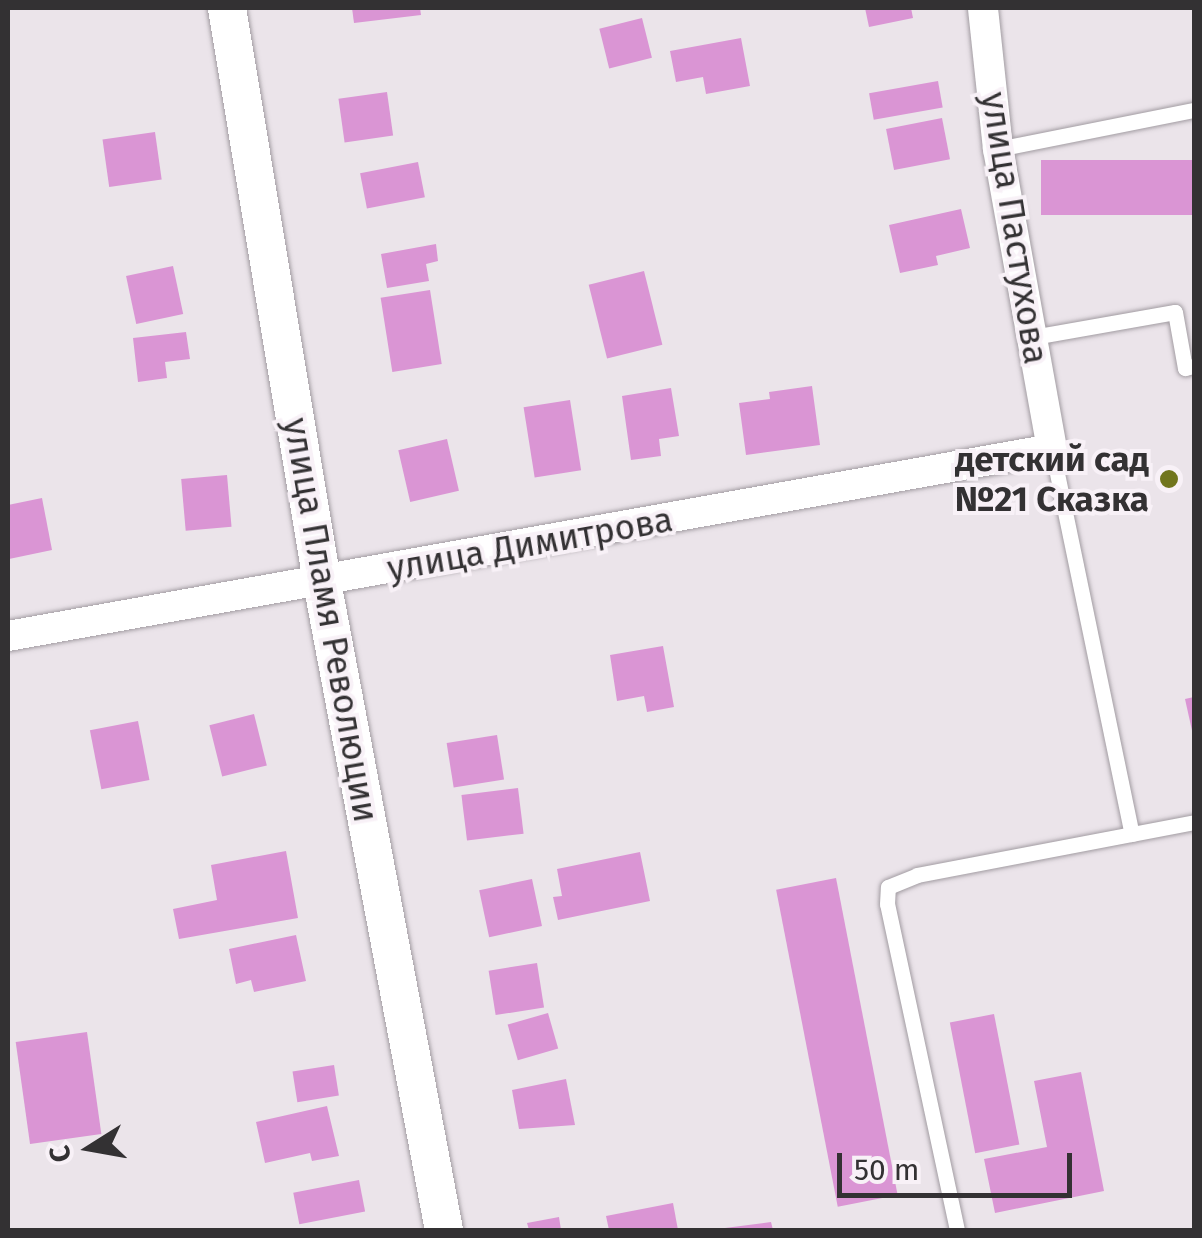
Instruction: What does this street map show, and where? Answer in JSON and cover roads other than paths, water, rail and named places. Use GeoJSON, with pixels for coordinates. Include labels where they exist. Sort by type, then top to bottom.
{"type":"FeatureCollection","features":[{"type":"Feature","properties":{"kind":"street","name":"улица Пламя Революции"},"geometry":{"type":"LineString","coordinates":[[227,8],[322,582],[444,1230]]}},
{"type":"Feature","properties":{"kind":"street","name":"улица Пастухова"},"geometry":{"type":"LineString","coordinates":[[983,8],[998,150],[1052,448]]}},
{"type":"Feature","properties":{"kind":"street","name":"улица Димитрова"},"geometry":{"type":"LineString","coordinates":[[8,636],[1052,448]]}},
{"type":"Feature","properties":{"kind":"lane"},"geometry":{"type":"LineString","coordinates":[[998,150],[1194,110]]}},
{"type":"Feature","properties":{"kind":"lane"},"geometry":{"type":"LineString","coordinates":[[1032,337],[1174,312],[1186,368],[1194,366]]}},
{"type":"Feature","properties":{"kind":"lane"},"geometry":{"type":"LineString","coordinates":[[1052,448],[1132,834]]}},
{"type":"Feature","properties":{"kind":"lane"},"geometry":{"type":"LineString","coordinates":[[957,1230],[887,904],[888,886],[917,875],[1194,822]]}},
{"type":"Feature","properties":{"kind":"place","name":"детский сад №21 Сказка"},"geometry":{"type":"Point","coordinates":[1169,479]}}]}
